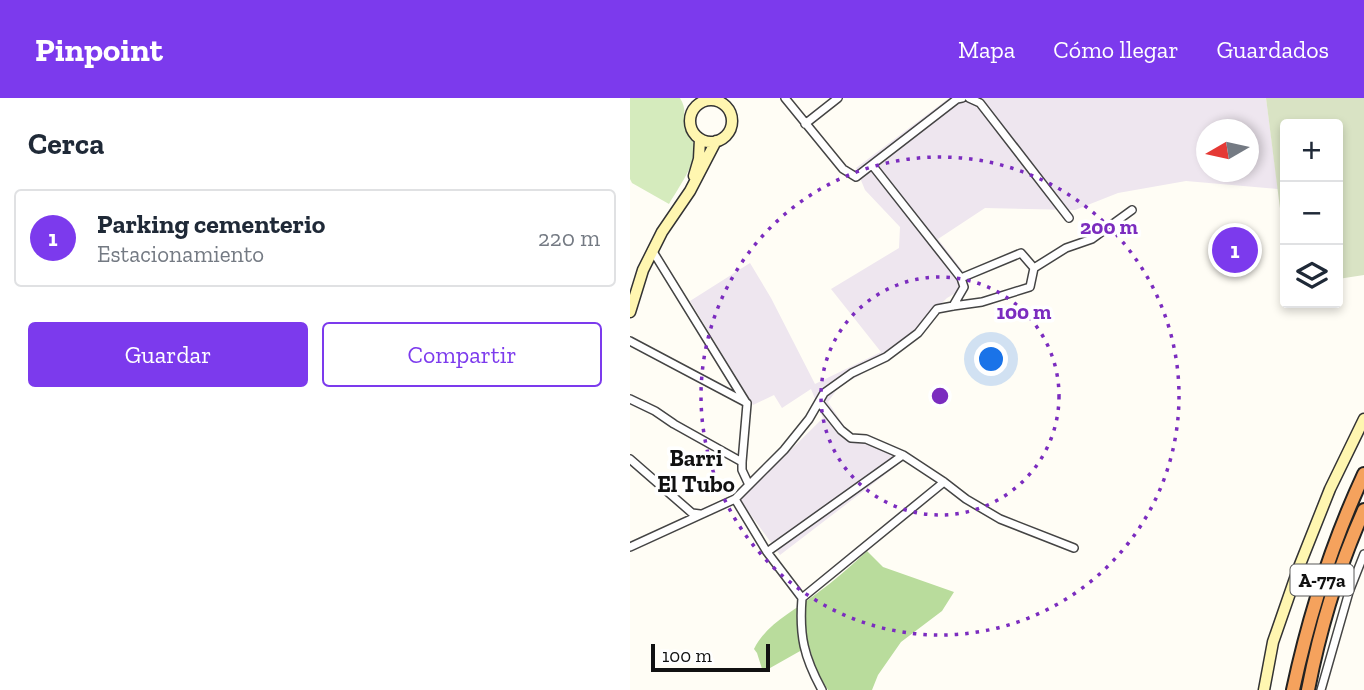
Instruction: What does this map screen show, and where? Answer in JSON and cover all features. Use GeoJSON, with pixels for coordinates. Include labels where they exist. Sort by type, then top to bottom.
{"type":"FeatureCollection","features":[{"type":"Feature","properties":{"kind":"highway","name":"A-77a"},"geometry":{"type":"LineString","coordinates":[[1293,690],[1319,589],[1341,526],[1364,474]]}},
{"type":"Feature","properties":{"kind":"highway","name":"A-77a"},"geometry":{"type":"LineString","coordinates":[[1308,690],[1339,571],[1364,510]]}},
{"type":"Feature","properties":{"kind":"street"},"geometry":{"type":"LineString","coordinates":[[689,98],[692,130],[700,139],[716,141],[725,137],[731,128],[729,103],[707,99],[696,105],[691,113]]}},
{"type":"Feature","properties":{"kind":"street"},"geometry":{"type":"LineString","coordinates":[[785,98],[843,169],[856,177],[957,99],[962,98]]}},
{"type":"Feature","properties":{"kind":"street"},"geometry":{"type":"LineString","coordinates":[[805,124],[838,98]]}},
{"type":"Feature","properties":{"kind":"street"},"geometry":{"type":"LineString","coordinates":[[969,98],[980,103],[1069,218]]}},
{"type":"Feature","properties":{"kind":"street"},"geometry":{"type":"LineString","coordinates":[[690,191],[699,159],[700,139]]}},
{"type":"Feature","properties":{"kind":"street"},"geometry":{"type":"LineString","coordinates":[[630,312],[652,250],[690,191],[716,141]]}},
{"type":"Feature","properties":{"kind":"street"},"geometry":{"type":"LineString","coordinates":[[872,165],[961,278],[964,287],[953,306]]}},
{"type":"Feature","properties":{"kind":"street"},"geometry":{"type":"LineString","coordinates":[[630,547],[735,499],[784,450],[809,419],[824,393],[852,373],[886,357],[918,333],[937,309],[982,302],[1030,287],[1034,268],[1066,248],[1092,239],[1132,210]]}},
{"type":"Feature","properties":{"kind":"street"},"geometry":{"type":"LineString","coordinates":[[652,250],[747,404],[742,466],[749,485]]}},
{"type":"Feature","properties":{"kind":"street"},"geometry":{"type":"LineString","coordinates":[[961,278],[1021,253],[1034,268]]}},
{"type":"Feature","properties":{"kind":"street"},"geometry":{"type":"LineString","coordinates":[[630,341],[747,404]]}},
{"type":"Feature","properties":{"kind":"street"},"geometry":{"type":"LineString","coordinates":[[630,399],[655,411],[742,466]]}},
{"type":"Feature","properties":{"kind":"street"},"geometry":{"type":"LineString","coordinates":[[819,402],[841,430],[851,438],[866,439],[904,454],[966,499],[1000,519],[1074,548]]}},
{"type":"Feature","properties":{"kind":"street"},"geometry":{"type":"LineString","coordinates":[[1264,690],[1273,642],[1299,567],[1364,419]]}},
{"type":"Feature","properties":{"kind":"street"},"geometry":{"type":"LineString","coordinates":[[767,552],[904,454]]}},
{"type":"Feature","properties":{"kind":"street"},"geometry":{"type":"LineString","coordinates":[[630,459],[692,513],[701,514]]}},
{"type":"Feature","properties":{"kind":"street"},"geometry":{"type":"LineString","coordinates":[[802,598],[944,482]]}},
{"type":"Feature","properties":{"kind":"street"},"geometry":{"type":"LineString","coordinates":[[735,499],[767,552],[802,598],[803,645],[822,690]]}},
{"type":"Feature","properties":{"kind":"street"},"geometry":{"type":"LineString","coordinates":[[1321,690],[1349,592],[1364,554]]}},
{"type":"Feature","properties":{"kind":"shaded area"},"geometry":{"type":"Polygon","coordinates":[[[949,98],[1266,98],[1278,189],[1198,182],[1259,182],[1259,119],[1196,119],[1196,182],[1186,181],[1118,193],[1075,210],[985,208],[938,239],[969,279],[904,340],[859,376],[840,385],[828,402],[849,433],[904,460],[780,555],[740,500],[823,418],[811,389],[782,408],[774,395],[753,405],[690,301],[750,263],[815,384],[881,352],[831,289],[899,248],[900,227],[865,190],[856,168],[949,98]]]}},
{"type":"Feature","properties":{"kind":"green space"},"geometry":{"type":"Polygon","coordinates":[[[630,98],[680,98],[683,106],[686,127],[695,151],[686,175],[669,204],[632,183],[630,179],[630,98]]]}},
{"type":"Feature","properties":{"kind":"green space"},"geometry":{"type":"Polygon","coordinates":[[[1266,98],[1364,98],[1364,275],[1343,278],[1343,119],[1280,119],[1280,209],[1266,98]]]}},
{"type":"Feature","properties":{"kind":"green space"},"geometry":{"type":"Polygon","coordinates":[[[867,551],[883,567],[954,592],[942,611],[901,642],[878,675],[872,690],[828,690],[817,672],[809,646],[763,672],[754,649],[759,640],[781,618],[829,584],[867,551]]]}},
{"type":"Feature","properties":{"kind":"place","name":"Parking cementerio"},"geometry":{"type":"Point","coordinates":[1235,250]}},
{"type":"Feature","properties":{"kind":"district","name":"Barri El Tubo"},"geometry":{"type":"Point","coordinates":[696,471]}}]}
